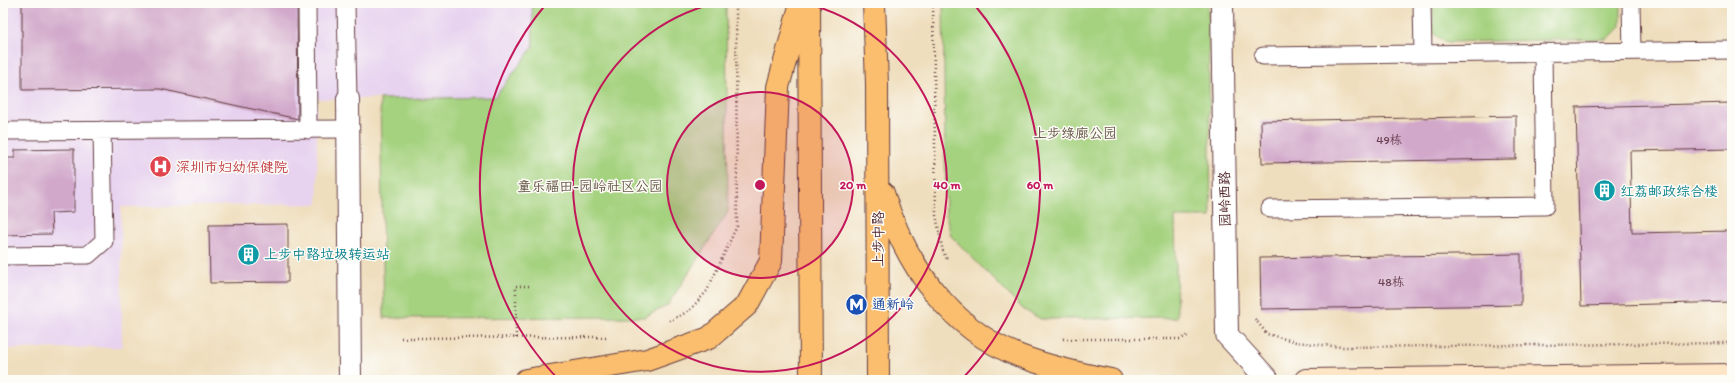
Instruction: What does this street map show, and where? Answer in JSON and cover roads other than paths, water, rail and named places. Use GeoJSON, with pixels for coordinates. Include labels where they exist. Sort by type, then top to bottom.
{"type":"FeatureCollection","features":[{"type":"Feature","properties":{"kind":"main road"},"geometry":{"type":"LineString","coordinates":[[526,380],[648,360],[709,338],[747,306],[771,261],[778,87],[801,3]]}},
{"type":"Feature","properties":{"kind":"main road"},"geometry":{"type":"LineString","coordinates":[[809,3],[811,380]]}},
{"type":"Feature","properties":{"kind":"main road","name":"上步中路"},"geometry":{"type":"LineString","coordinates":[[874,3],[877,84],[878,380]]}},
{"type":"Feature","properties":{"kind":"main road"},"geometry":{"type":"LineString","coordinates":[[877,166],[888,208],[907,251],[929,286],[958,318],[984,338],[1018,355],[1082,374],[1111,380]]}},
{"type":"Feature","properties":{"kind":"main road"},"geometry":{"type":"LineString","coordinates":[[1306,380],[1732,375]]}},
{"type":"Feature","properties":{"kind":"street","name":"园岭西路"},"geometry":{"type":"LineString","coordinates":[[1222,3],[1227,336],[1268,380]]}},
{"type":"Feature","properties":{"kind":"street"},"geometry":{"type":"LineString","coordinates":[[348,99],[350,380]]}},
{"type":"Feature","properties":{"kind":"lane"},"geometry":{"type":"LineString","coordinates":[[307,3],[308,130]]}},
{"type":"Feature","properties":{"kind":"lane"},"geometry":{"type":"LineString","coordinates":[[346,3],[348,99]]}},
{"type":"Feature","properties":{"kind":"lane"},"geometry":{"type":"LineString","coordinates":[[1422,3],[1423,53]]}},
{"type":"Feature","properties":{"kind":"lane"},"geometry":{"type":"LineString","coordinates":[[1632,3],[1632,51]]}},
{"type":"Feature","properties":{"kind":"lane"},"geometry":{"type":"LineString","coordinates":[[1263,56],[1732,50]]}},
{"type":"Feature","properties":{"kind":"lane"},"geometry":{"type":"LineString","coordinates":[[1270,209],[1544,206],[1543,52]]}},
{"type":"Feature","properties":{"kind":"lane"},"geometry":{"type":"LineString","coordinates":[[3,131],[349,129]]}},
{"type":"Feature","properties":{"kind":"lane"},"geometry":{"type":"LineString","coordinates":[[3,256],[88,255],[104,241],[102,130]]}},
{"type":"Feature","properties":{"kind":"place","name":"深圳市妇幼保健院"},"geometry":{"type":"Point","coordinates":[160,167]}},
{"type":"Feature","properties":{"kind":"place","name":"红荔邮政综合楼"},"geometry":{"type":"Point","coordinates":[1605,191]}},
{"type":"Feature","properties":{"kind":"place","name":"上步中路垃圾转运站"},"geometry":{"type":"Point","coordinates":[249,254]}},
{"type":"Feature","properties":{"kind":"place","name":"通新岭"},"geometry":{"type":"Point","coordinates":[857,304]}},
{"type":"Feature","properties":{"kind":"park label","name":"上步绿廊公园"},"geometry":{"type":"Point","coordinates":[1075,133]}},
{"type":"Feature","properties":{"kind":"park label","name":"童乐福田-园岭社区公园"},"geometry":{"type":"Point","coordinates":[590,186]}}]}
